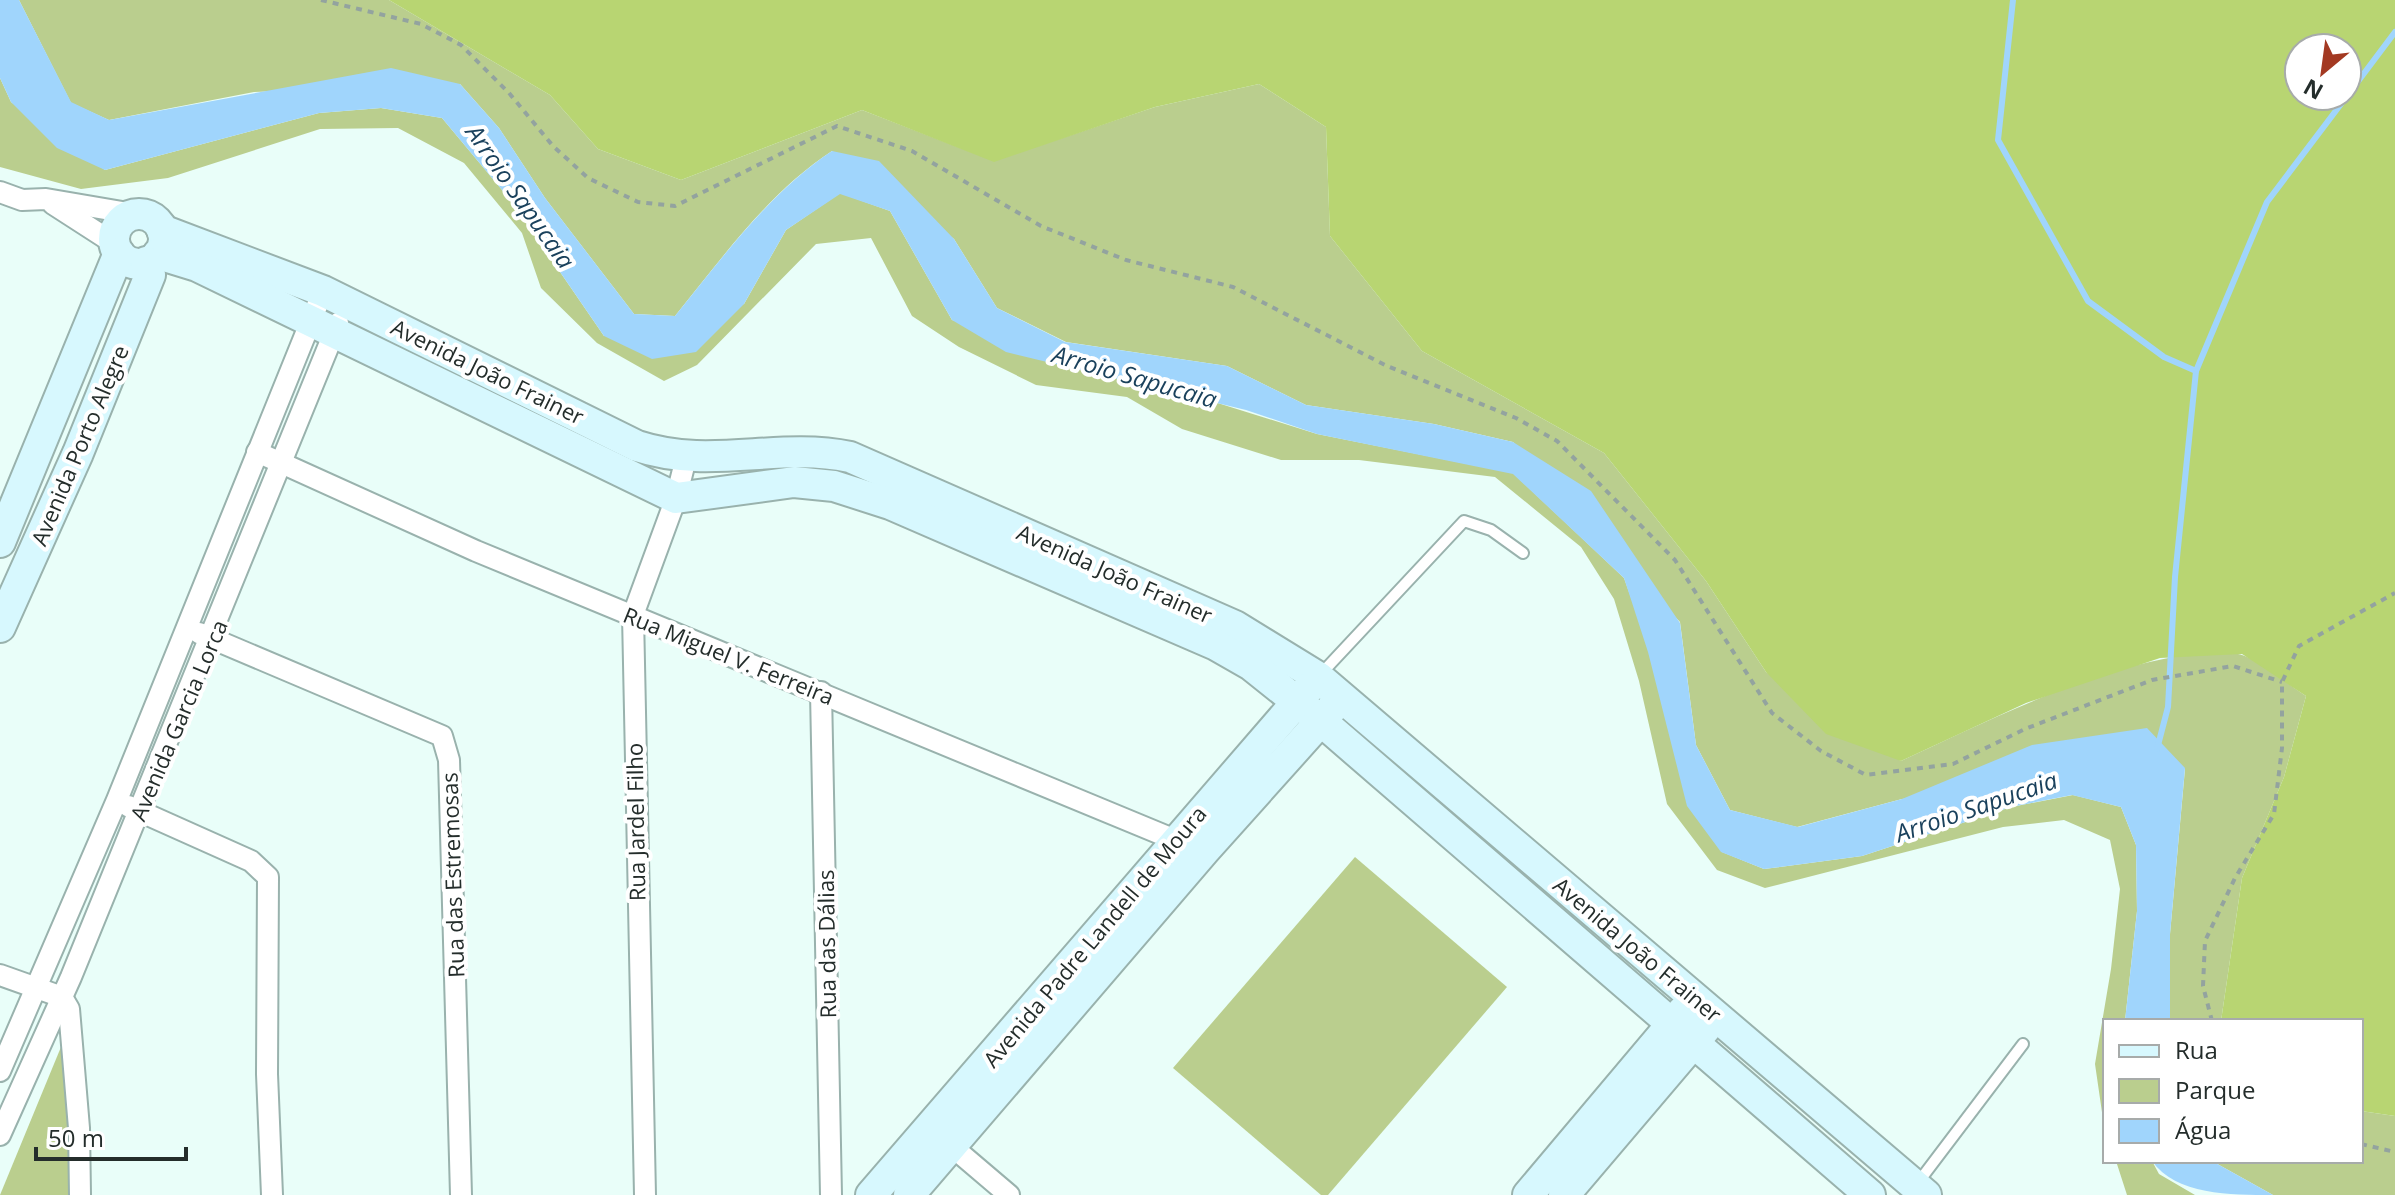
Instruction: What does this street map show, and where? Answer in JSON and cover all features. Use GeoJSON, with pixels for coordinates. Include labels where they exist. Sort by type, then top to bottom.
{"type":"FeatureCollection","features":[{"type":"Feature","properties":{"kind":"street"},"geometry":{"type":"LineString","coordinates":[[0,192],[22,200],[46,199],[134,214]]}},
{"type":"Feature","properties":{"kind":"street"},"geometry":{"type":"LineString","coordinates":[[46,199],[140,249]]}},
{"type":"Feature","properties":{"kind":"street"},"geometry":{"type":"LineString","coordinates":[[134,214],[118,226],[140,249]]}},
{"type":"Feature","properties":{"kind":"street","name":"Avenida João Frainer"},"geometry":{"type":"LineString","coordinates":[[140,249],[337,297],[637,446],[686,458],[819,450],[850,457],[1235,626],[1318,677],[1343,697],[1921,1190]]}},
{"type":"Feature","properties":{"kind":"street","name":"Avenida João Frainer"},"geometry":{"type":"LineString","coordinates":[[140,249],[197,266],[676,498],[794,482],[834,486],[890,504],[1216,645],[1251,665],[1308,711],[1870,1195]]}},
{"type":"Feature","properties":{"kind":"street","name":"Avenida Porto Alegre"},"geometry":{"type":"LineString","coordinates":[[0,542],[140,249]]}},
{"type":"Feature","properties":{"kind":"street","name":"Avenida Porto Alegre"},"geometry":{"type":"LineString","coordinates":[[0,627],[78,453],[150,275],[140,249]]}},
{"type":"Feature","properties":{"kind":"street","name":"Avenida Garcia Lorca"},"geometry":{"type":"LineString","coordinates":[[0,1071],[117,800],[257,452],[337,297]]}},
{"type":"Feature","properties":{"kind":"street","name":"Avenida Garcia Lorca"},"geometry":{"type":"LineString","coordinates":[[0,1135],[62,997],[284,462],[322,326],[337,297]]}},
{"type":"Feature","properties":{"kind":"street","name":"Rua Miguel V. Ferreira"},"geometry":{"type":"LineString","coordinates":[[257,452],[476,551],[1174,841],[1205,850]]}},
{"type":"Feature","properties":{"kind":"street","name":"Rua Jardel Filho"},"geometry":{"type":"LineString","coordinates":[[645,1195],[633,615],[676,498],[686,458]]}},
{"type":"Feature","properties":{"kind":"street","name":"Rua das Estremosas"},"geometry":{"type":"LineString","coordinates":[[188,628],[442,736],[449,760],[461,1195]]}},
{"type":"Feature","properties":{"kind":"street","name":"Avenida Padre Landell de Moura"},"geometry":{"type":"LineString","coordinates":[[871,1195],[942,1137],[1205,850],[1308,711],[1318,677]]}},
{"type":"Feature","properties":{"kind":"street","name":"Rua das Dálias"},"geometry":{"type":"LineString","coordinates":[[821,692],[831,1195]]}},
{"type":"Feature","properties":{"kind":"street","name":"Avenida Padre Landell de Moura"},"geometry":{"type":"LineString","coordinates":[[909,1195],[942,1137],[1174,841],[1308,711],[1343,697]]}},
{"type":"Feature","properties":{"kind":"street"},"geometry":{"type":"LineString","coordinates":[[117,800],[139,813],[251,861],[268,877],[267,1074],[272,1195]]}},
{"type":"Feature","properties":{"kind":"street"},"geometry":{"type":"LineString","coordinates":[[0,975],[62,997],[73,1019],[80,1195]]}},
{"type":"Feature","properties":{"kind":"street"},"geometry":{"type":"LineString","coordinates":[[1528,1195],[1706,1006]]}},
{"type":"Feature","properties":{"kind":"street"},"geometry":{"type":"LineString","coordinates":[[1571,1192],[1681,1034]]}},
{"type":"Feature","properties":{"kind":"street"},"geometry":{"type":"LineString","coordinates":[[942,1137],[1009,1195]]}},
{"type":"Feature","properties":{"kind":"lane"},"geometry":{"type":"LineString","coordinates":[[1318,677],[1464,521],[1491,530],[1523,553]]}},
{"type":"Feature","properties":{"kind":"lane"},"geometry":{"type":"LineString","coordinates":[[1921,1190],[2023,1044]]}},
{"type":"Feature","properties":{"kind":"path"},"geometry":{"type":"LineString","coordinates":[[321,0],[421,24],[461,45],[509,93],[553,146],[588,178],[638,202],[675,206],[837,126],[912,151],[1041,226],[1126,260],[1233,287],[1387,366],[1516,418],[1557,441],[1675,560],[1772,713],[1821,751],[1866,775],[1953,764],[2025,729],[2152,680],[2233,666],[2282,682]]}},
{"type":"Feature","properties":{"kind":"path"},"geometry":{"type":"LineString","coordinates":[[2211,1019],[2203,986],[2205,941],[2235,878],[2274,814],[2282,748],[2282,682],[2299,646],[2395,593]]}},
{"type":"Feature","properties":{"kind":"path"},"geometry":{"type":"LineString","coordinates":[[2363,1144],[2395,1152]]}},
{"type":"Feature","properties":{"kind":"green space"},"geometry":{"type":"Polygon","coordinates":[[[19,0],[389,0],[550,95],[598,149],[681,180],[862,110],[994,161],[1155,107],[1259,84],[1326,127],[1330,236],[1422,351],[1604,453],[1706,581],[1766,672],[1901,761],[2066,688],[2111,672],[2199,654],[2245,656],[2306,696],[2284,777],[2242,878],[2221,1019],[2170,1019],[2170,934],[2185,769],[1902,799],[1797,827],[1730,810],[1696,745],[1680,622],[1513,442],[1434,424],[1306,405],[1227,366],[1066,342],[997,308],[954,239],[832,151],[809,167],[767,206],[675,316],[634,314],[545,198],[499,128],[460,84],[254,92],[109,120],[71,103],[19,0]]]}},
{"type":"Feature","properties":{"kind":"green space"},"geometry":{"type":"Polygon","coordinates":[[[389,0],[2395,0],[2395,1116],[2363,1111],[2363,1019],[2221,1019],[2242,878],[2284,777],[2306,696],[2242,654],[2160,658],[2026,703],[1901,761],[1826,734],[1766,672],[1706,581],[1604,453],[1422,351],[1330,236],[1326,127],[1259,84],[1155,107],[994,162],[862,110],[681,180],[598,149],[550,95],[389,0]]]}},
{"type":"Feature","properties":{"kind":"green space"},"geometry":{"type":"Polygon","coordinates":[[[0,78],[11,102],[105,170],[319,113],[381,108],[442,118],[512,202],[604,336],[744,304],[786,230],[840,193],[890,211],[952,320],[1317,434],[1513,473],[1624,578],[1722,852],[1764,869],[1862,856],[2011,807],[2073,795],[2121,807],[2136,845],[2137,911],[2125,1019],[2103,1019],[2103,1119],[2095,1064],[2111,969],[2120,889],[2110,840],[2064,820],[2003,827],[1765,888],[1717,870],[1667,804],[1639,681],[1614,599],[1581,547],[1495,477],[1359,460],[1281,460],[1182,429],[1127,397],[1036,385],[959,347],[912,316],[871,238],[816,244],[697,365],[664,381],[597,343],[541,288],[522,233],[464,163],[398,128],[320,129],[168,178],[81,189],[0,167],[0,78]]]}},
{"type":"Feature","properties":{"kind":"green space"},"geometry":{"type":"Polygon","coordinates":[[[1355,857],[1507,987],[1328,1195],[1321,1195],[1173,1068],[1355,857]]]}},
{"type":"Feature","properties":{"kind":"green space"},"geometry":{"type":"Polygon","coordinates":[[[68,1030],[70,1195],[0,1195],[68,1030]]]}},
{"type":"Feature","properties":{"kind":"green space"},"geometry":{"type":"Polygon","coordinates":[[[2363,1111],[2395,1116],[2395,1195],[2273,1195],[2216,1163],[2363,1163],[2363,1111]]]}},
{"type":"Feature","properties":{"kind":"green space"},"geometry":{"type":"Polygon","coordinates":[[[2117,1163],[2153,1163],[2159,1174],[2195,1195],[2127,1195],[2117,1163]]]}},
{"type":"Feature","properties":{"kind":"water","name":"Arroio Sapucaia"},"geometry":{"type":"Polygon","coordinates":[[[0,0],[19,0],[71,102],[109,120],[391,68],[460,84],[499,128],[545,198],[634,314],[675,316],[767,206],[832,151],[879,161],[954,239],[997,308],[1065,342],[1227,366],[1306,405],[1434,424],[1513,442],[1591,491],[1680,623],[1696,745],[1730,810],[1798,827],[1902,799],[2032,745],[2147,728],[2185,768],[2170,934],[2170,1019],[2125,1019],[2137,911],[2136,845],[2121,807],[2072,795],[2011,807],[1862,856],[1764,869],[1721,852],[1687,806],[1648,652],[1624,578],[1513,474],[1317,434],[1246,410],[1006,352],[952,320],[890,211],[840,194],[786,230],[744,304],[696,352],[652,359],[604,336],[512,202],[442,118],[381,108],[319,113],[105,170],[57,148],[11,102],[0,78],[0,0]]]}},
{"type":"Feature","properties":{"kind":"water"},"geometry":{"type":"Polygon","coordinates":[[[2154,1163],[2216,1163],[2273,1195],[2205,1191],[2175,1181],[2154,1163]]]}},
{"type":"Feature","properties":{"kind":"waterway"},"geometry":{"type":"LineString","coordinates":[[2013,0],[1998,140],[2088,301],[2164,357],[2196,371]]}},
{"type":"Feature","properties":{"kind":"waterway"},"geometry":{"type":"LineString","coordinates":[[2363,75],[2395,32]]}},
{"type":"Feature","properties":{"kind":"waterway"},"geometry":{"type":"LineString","coordinates":[[2157,749],[2168,707],[2175,577],[2196,371],[2267,202],[2335,112]]}}]}
